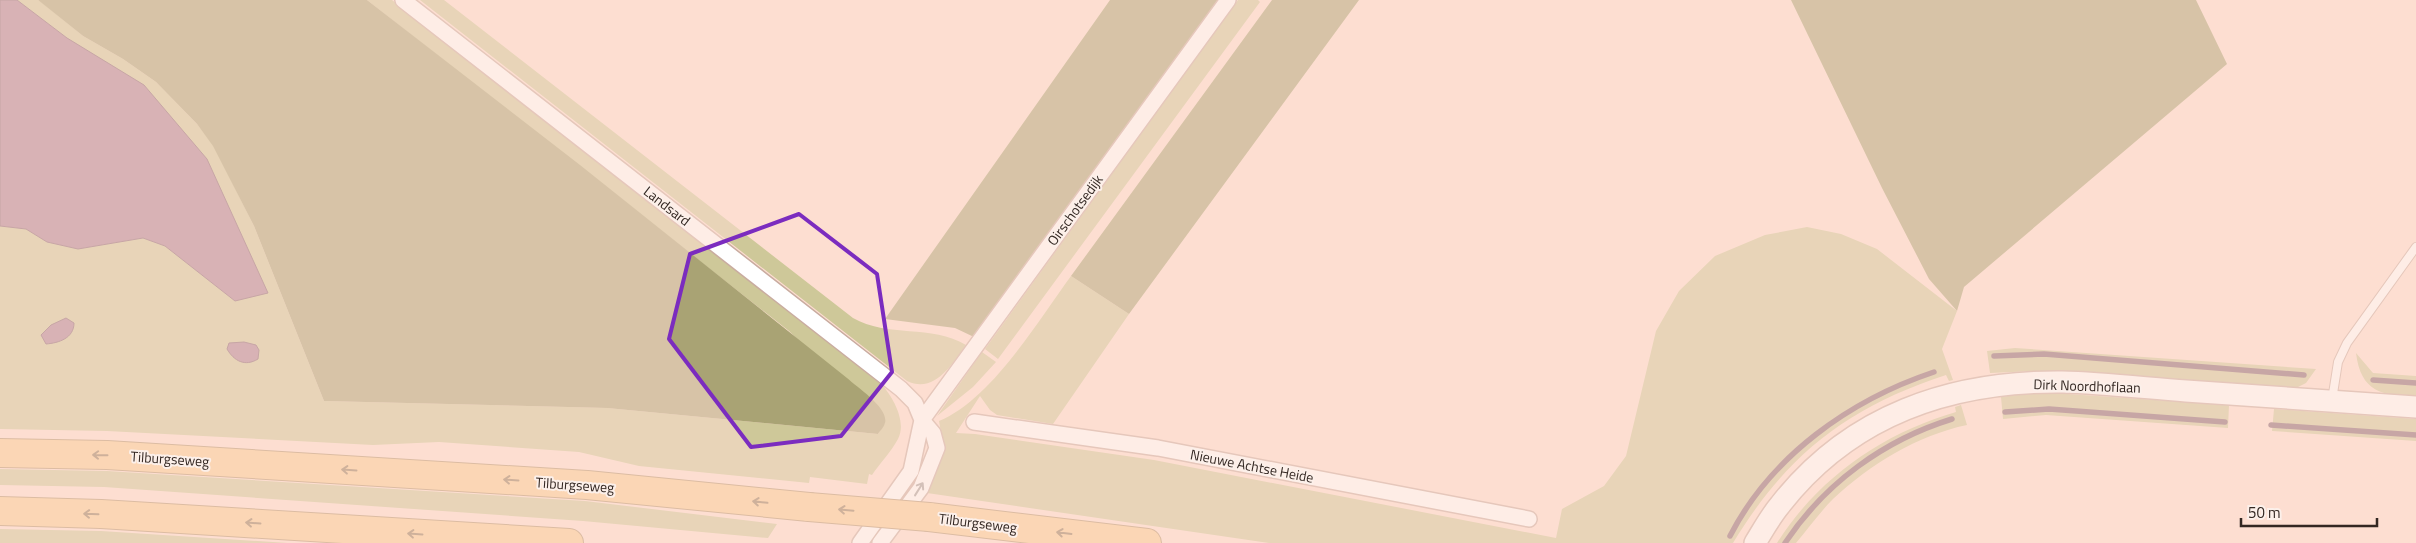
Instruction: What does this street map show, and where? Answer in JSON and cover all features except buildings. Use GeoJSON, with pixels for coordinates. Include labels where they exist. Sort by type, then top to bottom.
{"type":"FeatureCollection","features":[{"type":"Feature","properties":{"kind":"highway","name":"Tilburgseweg"},"geometry":{"type":"LineString","coordinates":[[0,453],[107,455],[588,485],[929,517],[1147,543]]}},
{"type":"Feature","properties":{"kind":"highway"},"geometry":{"type":"LineString","coordinates":[[0,511],[100,514],[569,543]]}},
{"type":"Feature","properties":{"kind":"street","name":"Landsard"},"geometry":{"type":"LineString","coordinates":[[403,0],[901,389],[915,403],[922,420]]}},
{"type":"Feature","properties":{"kind":"street","name":"Oirschotsedijk"},"geometry":{"type":"LineString","coordinates":[[860,543],[911,471],[922,420],[1228,0]]}},
{"type":"Feature","properties":{"kind":"street","name":"Dirk Noordhoflaan"},"geometry":{"type":"LineString","coordinates":[[1755,543],[1779,506],[1805,476],[1837,447],[1863,429],[1903,409],[1951,393],[2012,384],[2065,382],[2416,407]]}},
{"type":"Feature","properties":{"kind":"street"},"geometry":{"type":"LineString","coordinates":[[880,543],[921,488],[937,448],[933,433],[922,420]]}},
{"type":"Feature","properties":{"kind":"street","name":"Nieuwe Achtse Heide"},"geometry":{"type":"LineString","coordinates":[[974,422],[1158,448],[1529,520]]}},
{"type":"Feature","properties":{"kind":"lane"},"geometry":{"type":"LineString","coordinates":[[2332,400],[2338,362],[2347,343],[2416,247]]}},
{"type":"Feature","properties":{"kind":"highlighted area"},"geometry":{"type":"Polygon","coordinates":[[[799,214],[877,274],[892,372],[841,436],[751,447],[669,339],[690,254],[799,214]]]}},
{"type":"Feature","properties":{"kind":"shaded area"},"geometry":{"type":"Polygon","coordinates":[[[0,0],[17,0],[67,38],[144,85],[207,159],[268,293],[235,301],[165,246],[143,238],[78,249],[47,242],[26,229],[0,226],[0,0]]]}},
{"type":"Feature","properties":{"kind":"shaded area"},"geometry":{"type":"Polygon","coordinates":[[[17,0],[38,0],[83,36],[123,59],[156,82],[197,124],[214,146],[254,226],[324,401],[607,408],[878,434],[885,423],[789,331],[367,0],[392,0],[882,385],[898,410],[901,425],[898,439],[872,475],[869,474],[867,484],[810,477],[809,483],[639,466],[579,452],[439,442],[373,445],[107,431],[0,429],[0,226],[26,229],[47,242],[78,249],[143,238],[165,246],[235,301],[267,292],[67,38],[17,0]]]}},
{"type":"Feature","properties":{"kind":"shaded area"},"geometry":{"type":"Polygon","coordinates":[[[38,0],[367,0],[580,165],[865,393],[882,411],[885,417],[884,426],[878,434],[607,408],[324,401],[254,226],[213,146],[197,124],[156,82],[123,59],[83,36],[38,0]]]}},
{"type":"Feature","properties":{"kind":"shaded area"},"geometry":{"type":"Polygon","coordinates":[[[420,0],[444,0],[853,318],[880,328],[939,335],[966,345],[949,368],[934,380],[926,384],[907,381],[420,0]]]}},
{"type":"Feature","properties":{"kind":"shaded area"},"geometry":{"type":"Polygon","coordinates":[[[1110,0],[1218,0],[974,337],[955,328],[885,319],[1110,0]]]}},
{"type":"Feature","properties":{"kind":"shaded area"},"geometry":{"type":"Polygon","coordinates":[[[1238,0],[1258,0],[1260,2],[998,359],[985,349],[1238,0]]]}},
{"type":"Feature","properties":{"kind":"shaded area"},"geometry":{"type":"Polygon","coordinates":[[[1272,0],[1359,0],[1129,314],[1071,276],[1272,0]]]}},
{"type":"Feature","properties":{"kind":"shaded area"},"geometry":{"type":"Polygon","coordinates":[[[1791,0],[2196,0],[2227,64],[1964,287],[1957,311],[1929,279],[1882,188],[1791,0]]]}},
{"type":"Feature","properties":{"kind":"shaded area"},"geometry":{"type":"Polygon","coordinates":[[[1807,227],[1841,234],[1877,249],[1957,311],[1942,349],[1953,380],[1949,381],[1946,375],[1879,402],[1823,438],[1798,459],[1775,484],[1733,543],[1269,543],[927,493],[942,458],[942,438],[939,421],[958,411],[995,378],[1012,358],[1071,276],[1129,314],[1053,424],[997,415],[990,410],[980,396],[956,433],[975,434],[1154,460],[1556,538],[1562,509],[1604,486],[1626,456],[1656,331],[1679,291],[1715,256],[1765,235],[1807,227]]]}},
{"type":"Feature","properties":{"kind":"shaded area"},"geometry":{"type":"Polygon","coordinates":[[[66,318],[74,323],[69,336],[61,341],[46,344],[41,335],[51,325],[66,318]]]}},
{"type":"Feature","properties":{"kind":"shaded area"},"geometry":{"type":"Polygon","coordinates":[[[244,342],[256,345],[259,350],[258,359],[244,363],[240,362],[227,349],[229,343],[244,342]]]}},
{"type":"Feature","properties":{"kind":"shaded area"},"geometry":{"type":"Polygon","coordinates":[[[2015,348],[2316,369],[2306,383],[2292,390],[2035,371],[1990,373],[1987,351],[2015,348]]]}},
{"type":"Feature","properties":{"kind":"shaded area"},"geometry":{"type":"Polygon","coordinates":[[[982,352],[996,362],[973,387],[937,416],[982,352]]]}},
{"type":"Feature","properties":{"kind":"shaded area"},"geometry":{"type":"Polygon","coordinates":[[[2356,353],[2373,373],[2416,376],[2416,399],[2383,393],[2368,384],[2359,366],[2356,353]]]}},
{"type":"Feature","properties":{"kind":"shaded area"},"geometry":{"type":"Polygon","coordinates":[[[2023,394],[2068,394],[2229,405],[2228,428],[2046,415],[2003,419],[2001,397],[2023,394]]]}},
{"type":"Feature","properties":{"kind":"shaded area"},"geometry":{"type":"Polygon","coordinates":[[[1961,405],[1967,425],[1930,436],[1878,463],[1833,499],[1796,543],[1777,543],[1812,498],[1855,461],[1903,432],[1956,412],[1955,407],[1961,405]]]}},
{"type":"Feature","properties":{"kind":"shaded area"},"geometry":{"type":"Polygon","coordinates":[[[2274,409],[2416,419],[2416,441],[2272,431],[2274,409]]]}},
{"type":"Feature","properties":{"kind":"shaded area"},"geometry":{"type":"Polygon","coordinates":[[[0,469],[107,471],[585,501],[777,524],[768,538],[583,521],[104,487],[0,485],[0,469]]]}},
{"type":"Feature","properties":{"kind":"shaded area"},"geometry":{"type":"Polygon","coordinates":[[[0,529],[101,531],[288,543],[0,543],[0,529]]]}},
{"type":"Feature","properties":{"kind":"waterway"},"geometry":{"type":"LineString","coordinates":[[1994,356],[2044,354],[2304,375]]}},
{"type":"Feature","properties":{"kind":"waterway"},"geometry":{"type":"LineString","coordinates":[[1730,536],[1747,507],[1767,481],[1790,456],[1816,434],[1872,398],[1934,372]]}},
{"type":"Feature","properties":{"kind":"waterway"},"geometry":{"type":"LineString","coordinates":[[2373,380],[2416,383]]}},
{"type":"Feature","properties":{"kind":"waterway"},"geometry":{"type":"LineString","coordinates":[[2005,412],[2049,409],[2225,422]]}},
{"type":"Feature","properties":{"kind":"waterway"},"geometry":{"type":"LineString","coordinates":[[1785,543],[1818,501],[1858,466],[1903,439],[1952,419]]}},
{"type":"Feature","properties":{"kind":"waterway"},"geometry":{"type":"LineString","coordinates":[[2271,425],[2416,435]]}}]}
